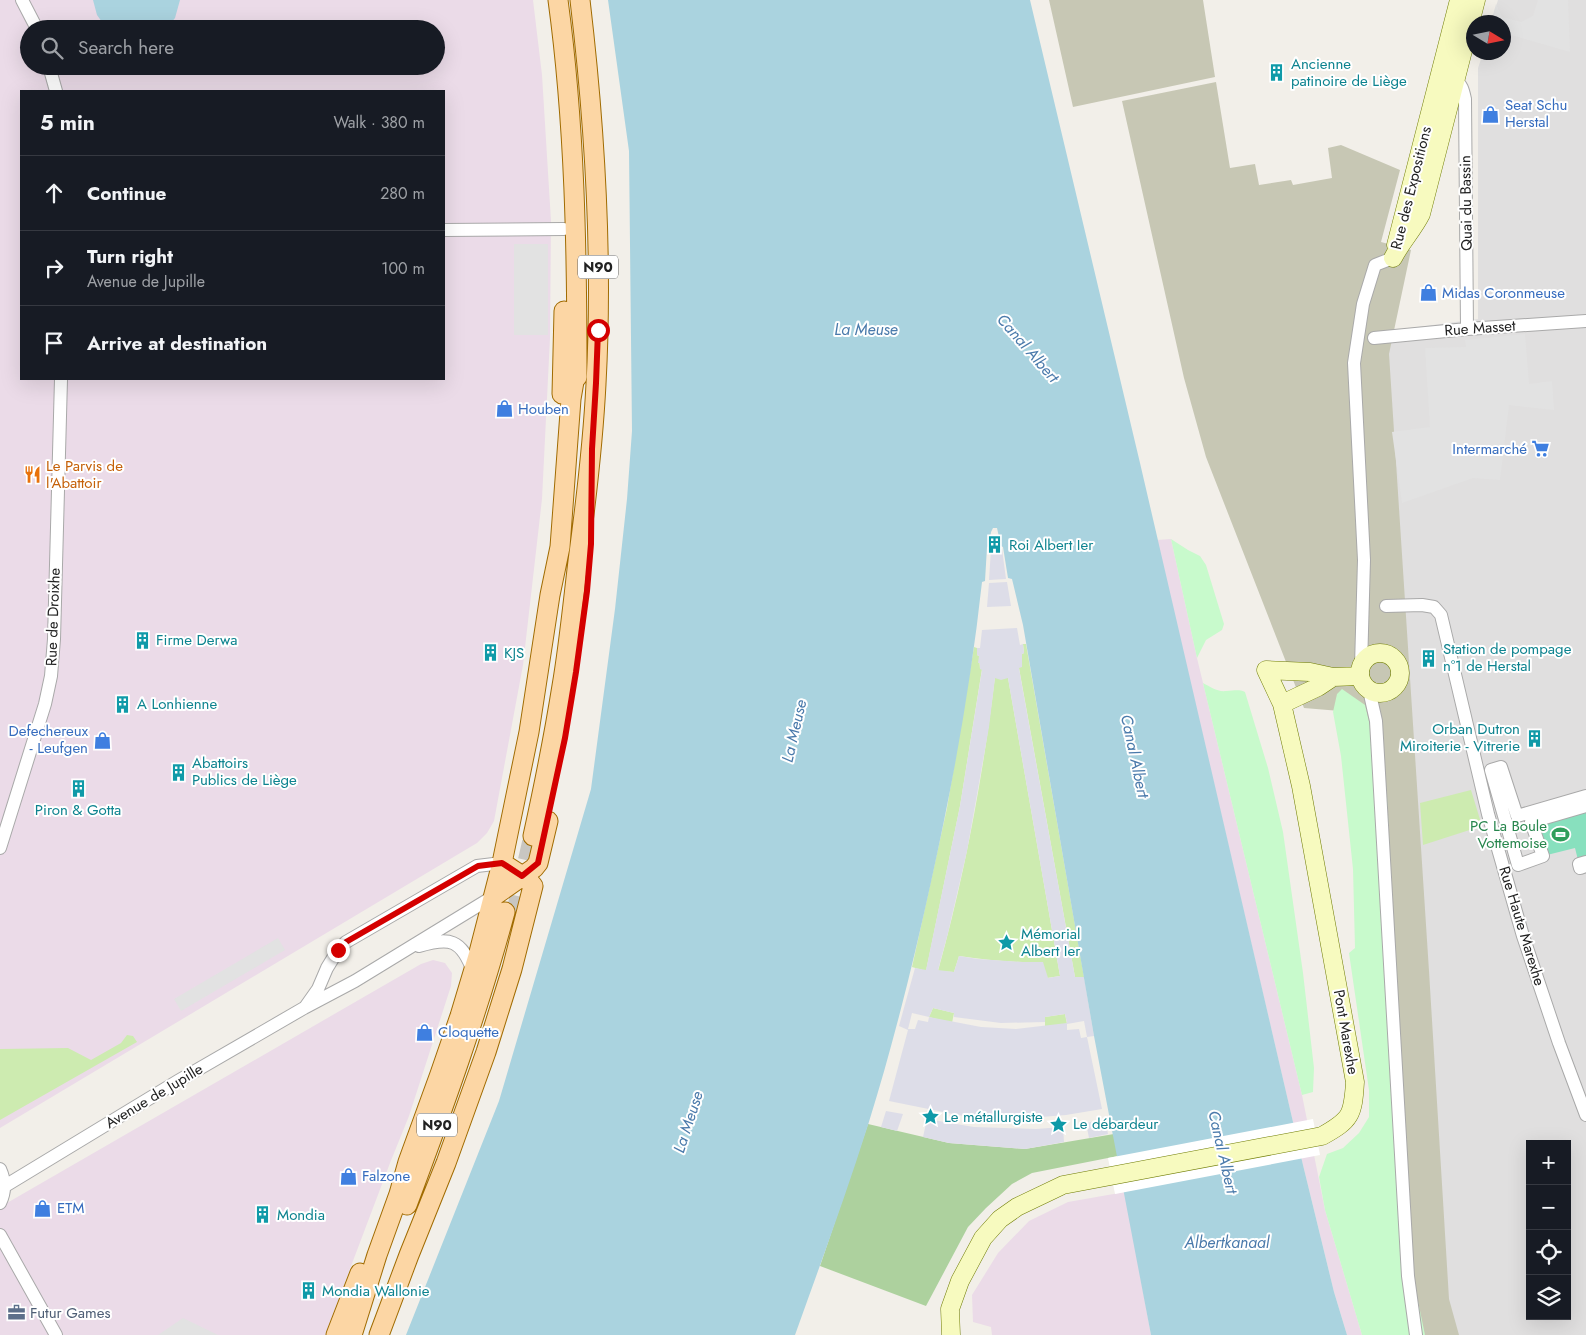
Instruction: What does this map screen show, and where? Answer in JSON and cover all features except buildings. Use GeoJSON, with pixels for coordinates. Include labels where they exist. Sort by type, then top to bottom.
{"type":"FeatureCollection","features":[{"type":"Feature","properties":{"kind":"main road"},"geometry":{"type":"LineString","coordinates":[[546,0],[557,101],[564,229],[563,386],[559,462],[551,546],[550,595]]}},
{"type":"Feature","properties":{"kind":"main road","name":"N90"},"geometry":{"type":"LineString","coordinates":[[558,0],[568,97],[574,190],[578,399],[565,588],[528,835],[551,749],[567,655],[592,449],[598,330],[597,230],[589,86],[580,0]]}},
{"type":"Feature","properties":{"kind":"main road"},"geometry":{"type":"LineString","coordinates":[[352,1335],[408,1162],[443,1067],[473,971],[502,863],[529,732],[550,595],[560,547],[571,399],[577,364]]}},
{"type":"Feature","properties":{"kind":"main road"},"geometry":{"type":"LineString","coordinates":[[494,896],[534,868],[540,857],[565,738],[576,672],[591,544],[592,449]]}},
{"type":"Feature","properties":{"kind":"main road"},"geometry":{"type":"LineString","coordinates":[[502,863],[522,876]]}},
{"type":"Feature","properties":{"kind":"main road","name":"N90"},"geometry":{"type":"LineString","coordinates":[[379,1335],[446,1163],[500,1011],[533,890],[530,882],[522,876]]}},
{"type":"Feature","properties":{"kind":"main road","name":"N90"},"geometry":{"type":"LineString","coordinates":[[359,1335],[460,1061],[510,914],[492,994],[464,1082],[370,1335]]}},
{"type":"Feature","properties":{"kind":"main road"},"geometry":{"type":"LineString","coordinates":[[336,1335],[385,1210],[408,1162]]}},
{"type":"Feature","properties":{"kind":"street"},"geometry":{"type":"LineString","coordinates":[[22,0],[32,20]]}},
{"type":"Feature","properties":{"kind":"street","name":"Rue des Expositions"},"geometry":{"type":"LineString","coordinates":[[1393,258],[1459,0]]}},
{"type":"Feature","properties":{"kind":"street","name":"Rue des Expositions"},"geometry":{"type":"LineString","coordinates":[[1393,258],[1421,214],[1476,0]]}},
{"type":"Feature","properties":{"kind":"street"},"geometry":{"type":"LineString","coordinates":[[52,75],[56,90]]}},
{"type":"Feature","properties":{"kind":"street","name":"Quai du Bassin"},"geometry":{"type":"LineString","coordinates":[[1455,80],[1460,84],[1465,99],[1467,329]]}},
{"type":"Feature","properties":{"kind":"street"},"geometry":{"type":"LineString","coordinates":[[445,230],[564,229]]}},
{"type":"Feature","properties":{"kind":"street"},"geometry":{"type":"LineString","coordinates":[[1393,258],[1375,265],[1363,304],[1354,363],[1364,560],[1363,677],[1376,721],[1408,1276],[1416,1335]]}},
{"type":"Feature","properties":{"kind":"street","name":"Rue Masset"},"geometry":{"type":"LineString","coordinates":[[1374,338],[1586,320]]}},
{"type":"Feature","properties":{"kind":"street","name":"Rue de Droixhe"},"geometry":{"type":"LineString","coordinates":[[0,848],[45,704],[51,676],[54,639],[61,380]]}},
{"type":"Feature","properties":{"kind":"street","name":"Rue Haute Marexhe"},"geometry":{"type":"LineString","coordinates":[[1386,606],[1422,604],[1434,607],[1441,616],[1488,814],[1523,936],[1559,1043],[1586,1115]]}},
{"type":"Feature","properties":{"kind":"street","name":"Pont Marexhe"},"geometry":{"type":"LineString","coordinates":[[951,1335],[950,1309],[960,1280],[983,1238],[1000,1219],[1017,1207],[1063,1185],[1322,1136],[1337,1128],[1349,1117],[1354,1106],[1355,1082],[1301,786],[1282,704],[1266,670],[1310,672],[1333,677]]}},
{"type":"Feature","properties":{"kind":"street"},"geometry":{"type":"LineString","coordinates":[[1282,704],[1318,687],[1333,677],[1363,677]]}},
{"type":"Feature","properties":{"kind":"street"},"geometry":{"type":"LineString","coordinates":[[1586,796],[1517,816],[1501,767],[1491,770],[1518,865],[1543,856],[1531,822],[1586,806]]}},
{"type":"Feature","properties":{"kind":"street"},"geometry":{"type":"LineString","coordinates":[[1586,862],[1579,864],[1580,868],[1586,866]]}},
{"type":"Feature","properties":{"kind":"street","name":"Avenue de Jupille"},"geometry":{"type":"LineString","coordinates":[[304,1008],[318,989],[327,968],[338,950],[346,942],[471,869],[478,866],[502,863]]}},
{"type":"Feature","properties":{"kind":"street","name":"Avenue de Jupille"},"geometry":{"type":"LineString","coordinates":[[5,1186],[178,1081],[304,1008],[355,981],[494,896]]}},
{"type":"Feature","properties":{"kind":"street","name":"Avenue de Jupille"},"geometry":{"type":"LineString","coordinates":[[407,950],[436,942],[448,941],[461,950],[473,971]]}},
{"type":"Feature","properties":{"kind":"street"},"geometry":{"type":"LineString","coordinates":[[0,1168],[5,1186],[0,1203]]}},
{"type":"Feature","properties":{"kind":"street"},"geometry":{"type":"LineString","coordinates":[[0,1235],[56,1335]]}},
{"type":"Feature","properties":{"kind":"shaded area"},"geometry":{"type":"Polygon","coordinates":[[[0,0],[533,0],[542,75],[551,221],[550,338],[542,499],[523,665],[494,821],[487,833],[477,843],[0,1128],[0,0]]]}},
{"type":"Feature","properties":{"kind":"shaded area"},"geometry":{"type":"Polygon","coordinates":[[[1049,0],[1203,0],[1215,77],[1073,107],[1049,0]]]}},
{"type":"Feature","properties":{"kind":"shaded area"},"geometry":{"type":"Polygon","coordinates":[[[1498,0],[1586,0],[1586,1335],[1453,1335],[1443,1291],[1383,368],[1388,331],[1478,319],[1478,68],[1481,60],[1511,60],[1511,15],[1493,15],[1498,0]]]}},
{"type":"Feature","properties":{"kind":"shaded area"},"geometry":{"type":"Polygon","coordinates":[[[1538,0],[1568,0],[1570,52],[1511,35],[1511,19],[1521,22],[1533,16],[1538,0]]]}},
{"type":"Feature","properties":{"kind":"shaded area"},"geometry":{"type":"Polygon","coordinates":[[[1496,4],[1501,15],[1493,15],[1496,4]]]}},
{"type":"Feature","properties":{"kind":"shaded area"},"geometry":{"type":"Polygon","coordinates":[[[1216,82],[1230,168],[1255,164],[1259,185],[1291,180],[1293,185],[1332,178],[1328,148],[1341,145],[1400,170],[1381,242],[1411,250],[1389,354],[1449,1299],[1459,1335],[1407,1335],[1352,712],[1304,708],[1206,457],[1184,378],[1122,101],[1216,82]]]}},
{"type":"Feature","properties":{"kind":"shaded area"},"geometry":{"type":"Polygon","coordinates":[[[514,244],[548,244],[548,335],[514,335],[514,244]]]}},
{"type":"Feature","properties":{"kind":"shaded area"},"geometry":{"type":"Polygon","coordinates":[[[1525,334],[1529,384],[1552,381],[1554,410],[1509,405],[1500,480],[1473,478],[1402,503],[1392,432],[1430,427],[1425,348],[1466,347],[1465,340],[1525,334]]]}},
{"type":"Feature","properties":{"kind":"shaded area"},"geometry":{"type":"Polygon","coordinates":[[[1171,539],[1197,658],[1302,1095],[1325,1210],[1362,1335],[1347,1335],[1334,1292],[1303,1165],[1157,540],[1171,539]]]}},
{"type":"Feature","properties":{"kind":"shaded area"},"geometry":{"type":"Polygon","coordinates":[[[991,549],[1002,549],[1006,579],[989,580],[991,549]]]}},
{"type":"Feature","properties":{"kind":"shaded area"},"geometry":{"type":"Polygon","coordinates":[[[1007,582],[1011,606],[987,607],[989,583],[1007,582]]]}},
{"type":"Feature","properties":{"kind":"shaded area"},"geometry":{"type":"Polygon","coordinates":[[[1017,628],[1020,645],[1023,644],[1022,667],[1019,668],[1021,680],[1075,977],[1084,977],[1094,1036],[1087,1037],[1102,1109],[1066,1115],[1015,1119],[968,1117],[889,1101],[908,1030],[899,1026],[915,968],[926,970],[960,806],[982,670],[980,669],[980,663],[978,663],[977,648],[980,648],[982,630],[1017,628]],[[995,678],[989,727],[967,851],[938,970],[954,972],[959,956],[978,959],[1043,962],[1048,978],[1060,976],[1008,678],[1001,680],[995,678]],[[933,1008],[929,1017],[981,1027],[1016,1029],[1067,1023],[1065,1014],[1045,1017],[1045,1022],[1001,1023],[954,1017],[954,1013],[933,1008]],[[912,1013],[908,1029],[915,1029],[918,1020],[928,1022],[929,1017],[912,1013]],[[1084,1021],[1067,1024],[1067,1030],[1079,1029],[1081,1038],[1087,1037],[1084,1021]]]}},
{"type":"Feature","properties":{"kind":"shaded area"},"geometry":{"type":"Polygon","coordinates":[[[278,938],[285,950],[181,1011],[174,999],[278,938]]]}},
{"type":"Feature","properties":{"kind":"shaded area"},"geometry":{"type":"Polygon","coordinates":[[[433,960],[445,963],[452,973],[451,986],[409,1116],[325,1335],[0,1335],[0,1207],[421,964],[433,960]]]}},
{"type":"Feature","properties":{"kind":"shaded area"},"geometry":{"type":"Polygon","coordinates":[[[886,1111],[903,1114],[897,1131],[881,1127],[886,1111]]]}},
{"type":"Feature","properties":{"kind":"shaded area"},"geometry":{"type":"Polygon","coordinates":[[[927,1119],[974,1127],[1036,1129],[1063,1127],[1064,1142],[1025,1149],[949,1143],[923,1137],[927,1119]]]}},
{"type":"Feature","properties":{"kind":"shaded area"},"geometry":{"type":"Polygon","coordinates":[[[1105,1119],[1108,1134],[1089,1138],[1086,1123],[1105,1119]]]}},
{"type":"Feature","properties":{"kind":"shaded area"},"geometry":{"type":"Polygon","coordinates":[[[1125,1192],[1151,1335],[992,1335],[991,1327],[973,1322],[972,1295],[998,1253],[1029,1221],[1068,1202],[1125,1192]]]}},
{"type":"Feature","properties":{"kind":"shaded area"},"geometry":{"type":"Polygon","coordinates":[[[183,1318],[218,1335],[158,1335],[183,1318]]]}},
{"type":"Feature","properties":{"kind":"green space"},"geometry":{"type":"Polygon","coordinates":[[[1171,539],[1200,556],[1206,565],[1224,624],[1222,630],[1206,640],[1197,658],[1171,539]]]}},
{"type":"Feature","properties":{"kind":"green space"},"geometry":{"type":"Polygon","coordinates":[[[1023,644],[1026,644],[1084,977],[1075,977],[1019,668],[1022,654],[1024,653],[1023,644]]]}},
{"type":"Feature","properties":{"kind":"green space"},"geometry":{"type":"Polygon","coordinates":[[[974,647],[977,648],[980,669],[982,669],[960,806],[926,971],[912,967],[947,808],[974,647]]]}},
{"type":"Feature","properties":{"kind":"green space"},"geometry":{"type":"Polygon","coordinates":[[[995,677],[1008,678],[1060,976],[1047,978],[1042,962],[1000,961],[959,956],[954,972],[938,971],[957,898],[972,825],[995,677]]]}},
{"type":"Feature","properties":{"kind":"green space"},"geometry":{"type":"Polygon","coordinates":[[[1203,683],[1220,691],[1238,690],[1245,692],[1268,768],[1283,832],[1314,1068],[1313,1092],[1302,1095],[1203,683]]]}},
{"type":"Feature","properties":{"kind":"green space"},"geometry":{"type":"Polygon","coordinates":[[[1342,689],[1365,705],[1387,796],[1412,1272],[1425,1335],[1362,1335],[1325,1210],[1319,1177],[1327,1154],[1343,1148],[1359,1133],[1369,1117],[1369,1090],[1349,953],[1355,948],[1353,869],[1341,756],[1333,712],[1337,694],[1342,689]]]}},
{"type":"Feature","properties":{"kind":"green space"},"geometry":{"type":"Polygon","coordinates":[[[1471,790],[1482,826],[1423,845],[1420,803],[1471,790]]]}},
{"type":"Feature","properties":{"kind":"green space","name":"PC La Boule Vottemoise"},"geometry":{"type":"Polygon","coordinates":[[[1586,806],[1586,862],[1579,864],[1575,848],[1543,856],[1531,822],[1586,806]]]}},
{"type":"Feature","properties":{"kind":"green space"},"geometry":{"type":"Polygon","coordinates":[[[933,1008],[954,1013],[952,1023],[929,1017],[933,1008]]]}},
{"type":"Feature","properties":{"kind":"green space"},"geometry":{"type":"Polygon","coordinates":[[[1065,1014],[1067,1024],[1045,1027],[1045,1017],[1065,1014]]]}},
{"type":"Feature","properties":{"kind":"green space"},"geometry":{"type":"Polygon","coordinates":[[[127,1035],[133,1036],[137,1042],[0,1120],[0,1049],[68,1048],[91,1060],[121,1043],[127,1035]]]}},
{"type":"Feature","properties":{"kind":"green space"},"geometry":{"type":"Polygon","coordinates":[[[868,1124],[949,1143],[1025,1149],[1114,1134],[1118,1156],[1032,1173],[1012,1184],[968,1227],[926,1306],[820,1266],[868,1124]]]}},
{"type":"Feature","properties":{"kind":"water"},"geometry":{"type":"Polygon","coordinates":[[[93,0],[180,0],[173,20],[101,20],[97,15],[93,0]]]}},
{"type":"Feature","properties":{"kind":"water","name":"La Meuse"},"geometry":{"type":"Polygon","coordinates":[[[608,0],[1030,0],[1303,1165],[1334,1292],[1347,1335],[1151,1335],[1094,1036],[1023,625],[1012,579],[1008,578],[1003,547],[1001,546],[997,528],[993,528],[989,546],[987,547],[985,581],[982,582],[967,695],[947,808],[910,974],[868,1125],[795,1335],[406,1335],[499,1101],[591,789],[615,609],[632,431],[629,151],[608,0]]]}},
{"type":"Feature","properties":{"kind":"pier"},"geometry":{"type":"Polygon","coordinates":[[[1313,1119],[1320,1155],[1115,1194],[1108,1158],[1313,1119]]]}},
{"type":"Feature","properties":{"kind":"tunnel"},"geometry":{"type":"LineString","coordinates":[[515,915],[533,836]]}},
{"type":"Feature","properties":{"kind":"place","name":"Ancienne patinoire de Liège"},"geometry":{"type":"Point","coordinates":[1277,73]}},
{"type":"Feature","properties":{"kind":"place","name":"Seat Schu Herstal"},"geometry":{"type":"Point","coordinates":[1491,114]}},
{"type":"Feature","properties":{"kind":"place","name":"Midas Coronmeuse"},"geometry":{"type":"Point","coordinates":[1428,293]}},
{"type":"Feature","properties":{"kind":"place","name":"Houben"},"geometry":{"type":"Point","coordinates":[504,409]}},
{"type":"Feature","properties":{"kind":"place","name":"Intermarché"},"geometry":{"type":"Point","coordinates":[1541,449]}},
{"type":"Feature","properties":{"kind":"place","name":"Le Parvis de l'Abattoir"},"geometry":{"type":"Point","coordinates":[32,475]}},
{"type":"Feature","properties":{"kind":"place","name":"Roi Albert Ier"},"geometry":{"type":"Point","coordinates":[995,545]}},
{"type":"Feature","properties":{"kind":"place","name":"Firme Derwa"},"geometry":{"type":"Point","coordinates":[142,640]}},
{"type":"Feature","properties":{"kind":"place","name":"KJS"},"geometry":{"type":"Point","coordinates":[490,653]}},
{"type":"Feature","properties":{"kind":"place","name":"Station de pompage n°1 de Herstal"},"geometry":{"type":"Point","coordinates":[1429,658]}},
{"type":"Feature","properties":{"kind":"place","name":"A Lonhienne"},"geometry":{"type":"Point","coordinates":[123,704]}},
{"type":"Feature","properties":{"kind":"place","name":"Orban Dutron Miroiterie - Vitrerie"},"geometry":{"type":"Point","coordinates":[1534,738]}},
{"type":"Feature","properties":{"kind":"place","name":"Defechereux - Leufgen"},"geometry":{"type":"Point","coordinates":[102,740]}},
{"type":"Feature","properties":{"kind":"place","name":"Abattoirs Publics de Liège"},"geometry":{"type":"Point","coordinates":[178,772]}},
{"type":"Feature","properties":{"kind":"place","name":"Piron & Gotta"},"geometry":{"type":"Point","coordinates":[78,789]}},
{"type":"Feature","properties":{"kind":"place","name":"PC La Boule Vottemoise"},"geometry":{"type":"Point","coordinates":[1561,835]}},
{"type":"Feature","properties":{"kind":"place","name":"Mémorial Albert Ier"},"geometry":{"type":"Point","coordinates":[1007,943]}},
{"type":"Feature","properties":{"kind":"place","name":"Cloquette"},"geometry":{"type":"Point","coordinates":[424,1032]}},
{"type":"Feature","properties":{"kind":"place","name":"Le métallurgiste"},"geometry":{"type":"Point","coordinates":[930,1117]}},
{"type":"Feature","properties":{"kind":"place","name":"Le débardeur"},"geometry":{"type":"Point","coordinates":[1059,1124]}},
{"type":"Feature","properties":{"kind":"place","name":"Falzone"},"geometry":{"type":"Point","coordinates":[348,1176]}},
{"type":"Feature","properties":{"kind":"place","name":"ETM"},"geometry":{"type":"Point","coordinates":[43,1208]}},
{"type":"Feature","properties":{"kind":"place","name":"Mondia"},"geometry":{"type":"Point","coordinates":[263,1215]}},
{"type":"Feature","properties":{"kind":"place","name":"Mondia Wallonie"},"geometry":{"type":"Point","coordinates":[308,1291]}},
{"type":"Feature","properties":{"kind":"place","name":"Futur Games"},"geometry":{"type":"Point","coordinates":[16,1313]}},
{"type":"Feature","properties":{"kind":"route"},"geometry":{"type":"LineString","coordinates":[[338,950],[346,942],[478,866],[502,863],[522,876],[538,863],[565,738],[587,591],[591,544],[592,449],[598,330]]}},
{"type":"Feature","properties":{"kind":"water label","name":"Canal Albert"},"geometry":{"type":"Point","coordinates":[1028,348]}},
{"type":"Feature","properties":{"kind":"water label","name":"Canal Albert"},"geometry":{"type":"Point","coordinates":[1135,756]}},
{"type":"Feature","properties":{"kind":"water label","name":"Canal Albert"},"geometry":{"type":"Point","coordinates":[1223,1152]}},
{"type":"Feature","properties":{"kind":"water label","name":"Albertkanaal"},"geometry":{"type":"Point","coordinates":[1227,1242]}}]}
